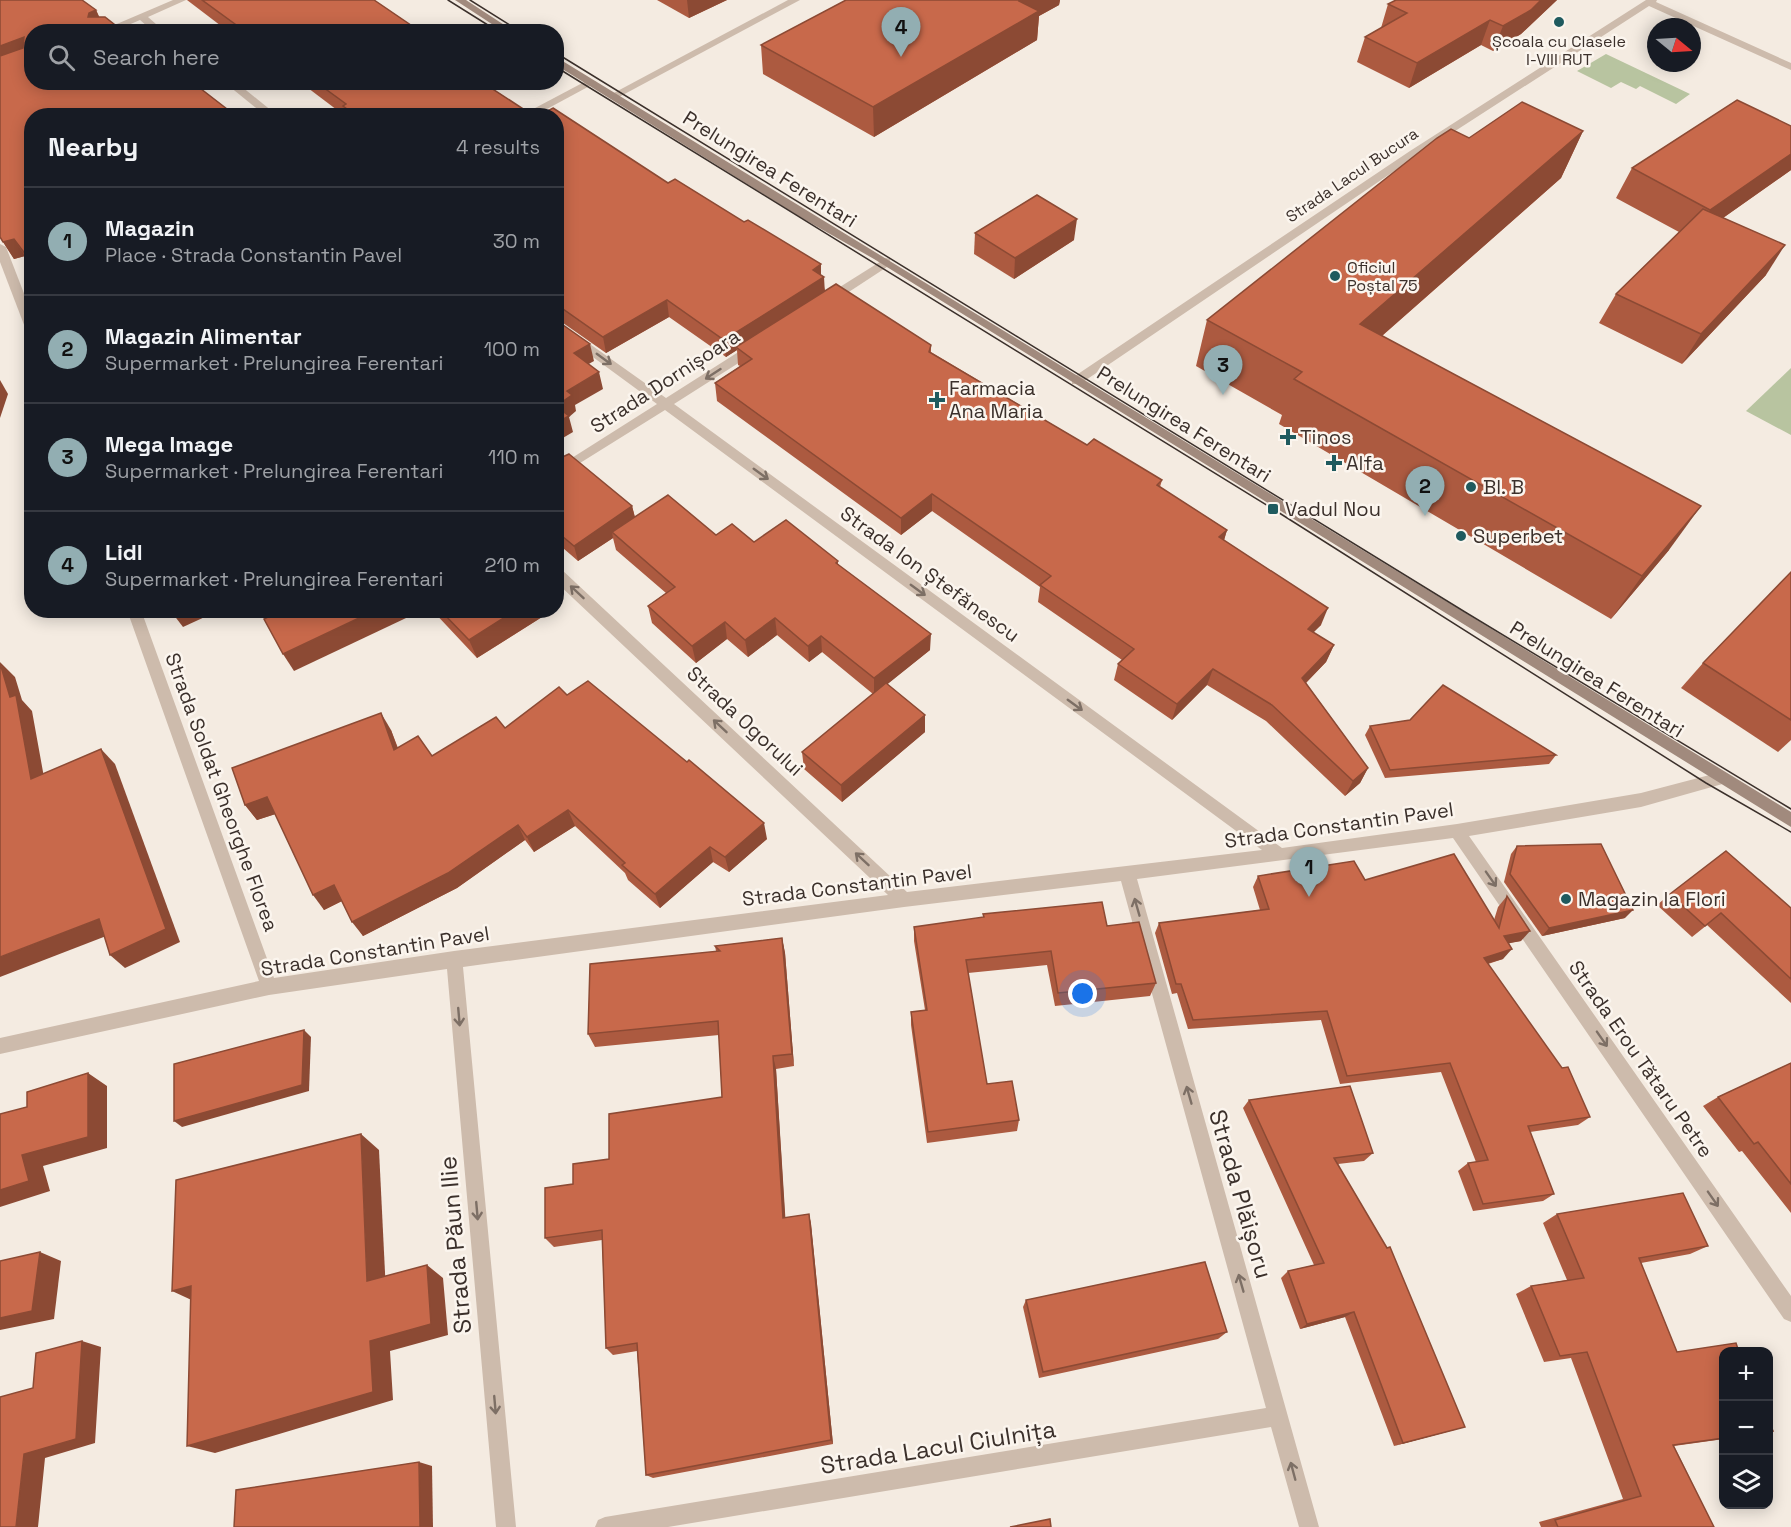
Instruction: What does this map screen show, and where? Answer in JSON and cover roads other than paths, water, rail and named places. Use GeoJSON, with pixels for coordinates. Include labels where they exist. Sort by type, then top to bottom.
{"type":"FeatureCollection","features":[{"type":"Feature","properties":{"kind":"main road"},"geometry":{"type":"LineString","coordinates":[[460,0],[498,24]]}},
{"type":"Feature","properties":{"kind":"main road","name":"Prelungirea Ferentari"},"geometry":{"type":"LineString","coordinates":[[564,65],[804,215],[886,262],[1791,820]]}},
{"type":"Feature","properties":{"kind":"street"},"geometry":{"type":"LineString","coordinates":[[122,24],[182,0]]}},
{"type":"Feature","properties":{"kind":"street"},"geometry":{"type":"LineString","coordinates":[[615,95],[795,0]]}},
{"type":"Feature","properties":{"kind":"street","name":"Strada Lacul Bucura"},"geometry":{"type":"LineString","coordinates":[[1076,381],[1414,153],[1650,1],[1791,66]]}},
{"type":"Feature","properties":{"kind":"street"},"geometry":{"type":"LineString","coordinates":[[141,16],[151,24]]}},
{"type":"Feature","properties":{"kind":"street"},"geometry":{"type":"LineString","coordinates":[[541,108],[592,82]]}},
{"type":"Feature","properties":{"kind":"street"},"geometry":{"type":"LineString","coordinates":[[239,90],[263,108]]}},
{"type":"Feature","properties":{"kind":"street"},"geometry":{"type":"LineString","coordinates":[[0,247],[24,309]]}},
{"type":"Feature","properties":{"kind":"street"},"geometry":{"type":"LineString","coordinates":[[817,307],[886,262]]}},
{"type":"Feature","properties":{"kind":"street","name":"Strada Ion Ștefănescu"},"geometry":{"type":"LineString","coordinates":[[564,330],[1280,855]]}},
{"type":"Feature","properties":{"kind":"street","name":"Strada Dornișoara"},"geometry":{"type":"LineString","coordinates":[[564,469],[766,340]]}},
{"type":"Feature","properties":{"kind":"street","name":"Strada Ogorului"},"geometry":{"type":"LineString","coordinates":[[564,581],[904,900]]}},
{"type":"Feature","properties":{"kind":"street","name":"Strada Soldat Gheorghe Florea"},"geometry":{"type":"LineString","coordinates":[[137,618],[269,987]]}},
{"type":"Feature","properties":{"kind":"street","name":"Strada Constantin Pavel"},"geometry":{"type":"LineString","coordinates":[[0,1046],[269,987],[453,959],[1457,831],[1641,800],[1721,778]]}},
{"type":"Feature","properties":{"kind":"street","name":"Strada Erou Tătaru Petre"},"geometry":{"type":"LineString","coordinates":[[1457,831],[1791,1311]]}},
{"type":"Feature","properties":{"kind":"street","name":"Strada Plăișoru"},"geometry":{"type":"LineString","coordinates":[[1127,873],[1309,1527]]}},
{"type":"Feature","properties":{"kind":"street","name":"Strada Păun Ilie"},"geometry":{"type":"LineString","coordinates":[[453,959],[506,1527]]}},
{"type":"Feature","properties":{"kind":"street","name":"Strada Lacul Ciulnița"},"geometry":{"type":"LineString","coordinates":[[605,1527],[1278,1416]]}},
{"type":"Feature","properties":{"kind":"tram line"},"geometry":{"type":"LineString","coordinates":[[448,0],[486,24]]}},
{"type":"Feature","properties":{"kind":"tram line"},"geometry":{"type":"LineString","coordinates":[[470,0],[508,24]]}},
{"type":"Feature","properties":{"kind":"tram line"},"geometry":{"type":"LineString","coordinates":[[564,58],[1465,612],[1791,809]]}},
{"type":"Feature","properties":{"kind":"tram line"},"geometry":{"type":"LineString","coordinates":[[564,72],[1273,509],[1706,783],[1791,832]]}},
{"type":"Feature","properties":{"kind":"place","name":"Școala cu Clasele I-VIII RUT"},"geometry":{"type":"Point","coordinates":[1559,22]}},
{"type":"Feature","properties":{"kind":"place","name":"Lidl"},"geometry":{"type":"Point","coordinates":[901,57]}},
{"type":"Feature","properties":{"kind":"place","name":"Oficiul Poștal 75"},"geometry":{"type":"Point","coordinates":[1335,276]}},
{"type":"Feature","properties":{"kind":"place","name":"Mega Image"},"geometry":{"type":"Point","coordinates":[1223,395]}},
{"type":"Feature","properties":{"kind":"place","name":"Farmacia Ana Maria"},"geometry":{"type":"Point","coordinates":[937,400]}},
{"type":"Feature","properties":{"kind":"place","name":"Tinos"},"geometry":{"type":"Point","coordinates":[1288,437]}},
{"type":"Feature","properties":{"kind":"place","name":"Alfa"},"geometry":{"type":"Point","coordinates":[1334,463]}},
{"type":"Feature","properties":{"kind":"place","name":"Bl. B"},"geometry":{"type":"Point","coordinates":[1471,487]}},
{"type":"Feature","properties":{"kind":"place","name":"Vadul Nou"},"geometry":{"type":"Point","coordinates":[1273,509]}},
{"type":"Feature","properties":{"kind":"place","name":"Magazin Alimentar"},"geometry":{"type":"Point","coordinates":[1425,516]}},
{"type":"Feature","properties":{"kind":"place","name":"Superbet"},"geometry":{"type":"Point","coordinates":[1461,536]}},
{"type":"Feature","properties":{"kind":"place","name":"Magazin"},"geometry":{"type":"Point","coordinates":[1309,897]}},
{"type":"Feature","properties":{"kind":"place","name":"Magazin la Flori"},"geometry":{"type":"Point","coordinates":[1566,899]}}]}
